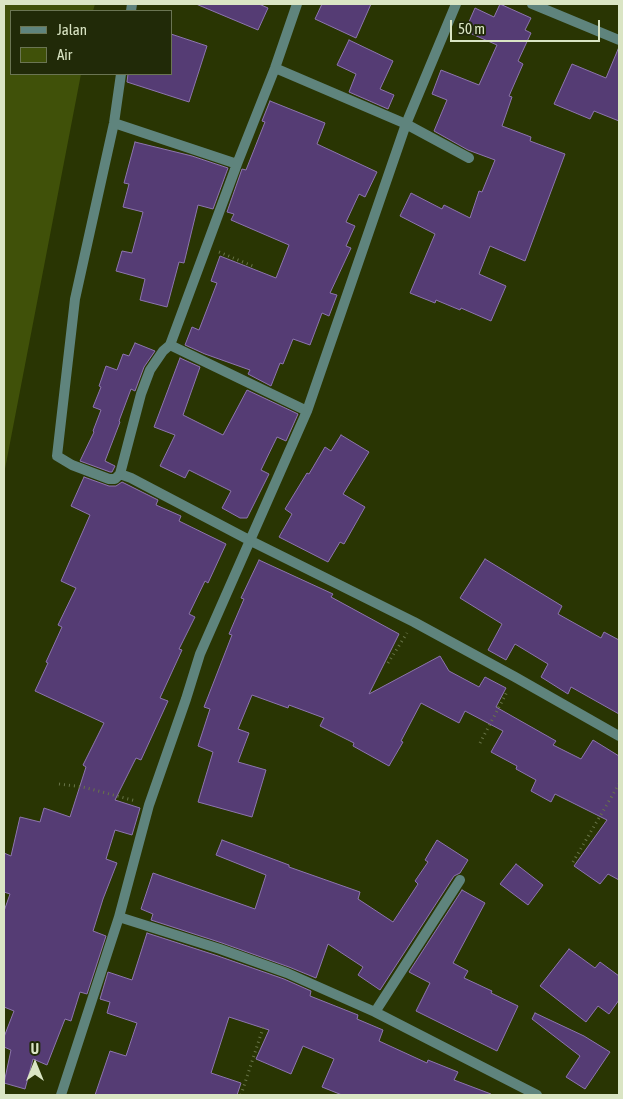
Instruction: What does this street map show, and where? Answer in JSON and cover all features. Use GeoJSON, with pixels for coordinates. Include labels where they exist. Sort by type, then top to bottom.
{"type":"FeatureCollection","features":[{"type":"Feature","properties":{"kind":"street"},"geometry":{"type":"LineString","coordinates":[[121,75],[114,122],[74,299],[57,456],[72,466],[109,480],[115,479],[120,474],[141,394],[150,370],[163,351],[170,345],[237,164],[275,68],[297,4]]}},
{"type":"Feature","properties":{"kind":"street"},"geometry":{"type":"LineString","coordinates":[[61,1095],[119,917],[149,805],[200,654],[307,411],[406,124],[456,4]]}},
{"type":"Feature","properties":{"kind":"street"},"geometry":{"type":"LineString","coordinates":[[532,4],[619,40]]}},
{"type":"Feature","properties":{"kind":"street"},"geometry":{"type":"LineString","coordinates":[[275,68],[406,124],[469,158]]}},
{"type":"Feature","properties":{"kind":"street"},"geometry":{"type":"LineString","coordinates":[[114,122],[237,164]]}},
{"type":"Feature","properties":{"kind":"street"},"geometry":{"type":"LineString","coordinates":[[170,345],[307,411]]}},
{"type":"Feature","properties":{"kind":"street"},"geometry":{"type":"LineString","coordinates":[[120,474],[414,622],[516,677],[619,736]]}},
{"type":"Feature","properties":{"kind":"street"},"geometry":{"type":"LineString","coordinates":[[375,1012],[460,880]]}},
{"type":"Feature","properties":{"kind":"street"},"geometry":{"type":"LineString","coordinates":[[119,917],[220,949],[287,973],[375,1012],[537,1095]]}},
{"type":"Feature","properties":{"kind":"path"},"geometry":{"type":"LineString","coordinates":[[206,247],[256,267]]}},
{"type":"Feature","properties":{"kind":"path"},"geometry":{"type":"LineString","coordinates":[[388,663],[414,622]]}},
{"type":"Feature","properties":{"kind":"path"},"geometry":{"type":"LineString","coordinates":[[480,743],[516,677]]}},
{"type":"Feature","properties":{"kind":"path"},"geometry":{"type":"LineString","coordinates":[[59,784],[82,787],[149,805]]}},
{"type":"Feature","properties":{"kind":"path"},"geometry":{"type":"LineString","coordinates":[[573,862],[619,784]]}},
{"type":"Feature","properties":{"kind":"path"},"geometry":{"type":"LineString","coordinates":[[241,1095],[264,1025]]}},
{"type":"Feature","properties":{"kind":"water"},"geometry":{"type":"Polygon","coordinates":[[[4,4],[95,4],[93,10],[10,10],[10,75],[81,75],[4,474],[4,4]]]}},
{"type":"Feature","properties":{"kind":"building"},"geometry":{"type":"Polygon","coordinates":[[[196,4],[259,4],[268,8],[258,30],[196,4]]]}},
{"type":"Feature","properties":{"kind":"building"},"geometry":{"type":"Polygon","coordinates":[[[322,4],[371,4],[356,38],[315,19],[322,4]]]}},
{"type":"Feature","properties":{"kind":"building"},"geometry":{"type":"Polygon","coordinates":[[[500,4],[531,18],[525,30],[531,33],[518,61],[523,64],[509,96],[512,97],[502,126],[531,137],[530,141],[565,154],[525,261],[490,246],[479,274],[506,286],[491,321],[461,308],[460,310],[436,300],[435,303],[410,293],[435,234],[400,216],[411,193],[442,209],[444,205],[470,218],[479,191],[482,192],[495,160],[468,150],[434,131],[447,100],[432,94],[441,70],[479,85],[497,45],[465,31],[475,8],[494,17],[500,4]]]}},
{"type":"Feature","properties":{"kind":"building"},"geometry":{"type":"Polygon","coordinates":[[[172,34],[207,46],[189,102],[127,82],[128,75],[172,75],[172,34]]]}},
{"type":"Feature","properties":{"kind":"building"},"geometry":{"type":"Polygon","coordinates":[[[349,40],[393,61],[380,89],[394,95],[388,109],[349,92],[356,74],[337,65],[349,40]]]}},
{"type":"Feature","properties":{"kind":"building"},"geometry":{"type":"Polygon","coordinates":[[[619,47],[619,121],[594,111],[590,119],[554,104],[572,64],[606,78],[619,47]]]}},
{"type":"Feature","properties":{"kind":"building"},"geometry":{"type":"Polygon","coordinates":[[[270,101],[325,123],[317,144],[377,172],[365,197],[359,194],[346,222],[355,226],[346,246],[351,248],[330,293],[337,295],[329,316],[322,313],[310,345],[293,339],[283,364],[280,363],[271,386],[248,374],[250,370],[185,345],[192,327],[199,330],[217,283],[211,281],[220,256],[276,278],[289,245],[231,220],[234,214],[227,212],[242,169],[246,170],[265,122],[262,121],[270,101]]]}},
{"type":"Feature","properties":{"kind":"building"},"geometry":{"type":"Polygon","coordinates":[[[135,142],[192,156],[228,168],[213,209],[198,205],[184,263],[179,262],[167,307],[140,300],[145,279],[116,271],[122,251],[132,253],[143,212],[123,207],[129,184],[124,183],[135,142]]]}},
{"type":"Feature","properties":{"kind":"building"},"geometry":{"type":"Polygon","coordinates":[[[135,343],[155,351],[144,367],[135,391],[131,389],[119,421],[105,461],[115,466],[112,472],[110,472],[80,461],[94,432],[101,410],[93,407],[101,387],[99,386],[106,366],[117,370],[123,354],[129,356],[135,343]]]}},
{"type":"Feature","properties":{"kind":"building"},"geometry":{"type":"Polygon","coordinates":[[[180,358],[200,367],[183,415],[223,435],[247,390],[298,414],[286,441],[277,437],[261,470],[269,474],[247,518],[240,518],[222,508],[231,491],[189,470],[185,478],[160,466],[175,435],[154,427],[180,358]]]}},
{"type":"Feature","properties":{"kind":"building"},"geometry":{"type":"Polygon","coordinates":[[[341,435],[369,452],[343,494],[365,507],[344,544],[340,542],[328,562],[279,537],[292,514],[285,509],[325,447],[331,451],[341,435]]]}},
{"type":"Feature","properties":{"kind":"building"},"geometry":{"type":"Polygon","coordinates":[[[84,477],[109,486],[116,486],[122,482],[158,500],[156,505],[181,516],[179,521],[226,544],[208,583],[205,581],[189,614],[195,617],[179,649],[182,650],[160,698],[168,701],[141,760],[136,758],[115,800],[140,808],[132,835],[115,830],[106,859],[117,863],[93,931],[106,936],[87,994],[80,992],[71,1021],[65,1019],[47,1065],[33,1059],[25,1089],[4,1083],[11,1050],[4,1047],[4,1037],[14,1011],[4,1007],[4,911],[10,894],[4,892],[4,853],[11,856],[20,817],[40,822],[44,808],[70,817],[86,767],[83,765],[104,723],[35,691],[62,627],[58,625],[76,588],[61,581],[90,515],[71,506],[84,477]]]}},
{"type":"Feature","properties":{"kind":"building"},"geometry":{"type":"Polygon","coordinates":[[[485,559],[562,606],[558,614],[601,638],[604,632],[619,640],[619,714],[571,687],[568,694],[541,677],[548,664],[515,644],[506,660],[488,650],[502,624],[460,598],[485,559]]]}},
{"type":"Feature","properties":{"kind":"building"},"geometry":{"type":"Polygon","coordinates":[[[259,560],[333,594],[331,597],[399,634],[369,694],[440,656],[449,671],[479,687],[485,677],[506,688],[496,707],[556,741],[553,745],[581,759],[593,740],[619,756],[619,880],[608,874],[600,884],[574,866],[607,820],[555,794],[551,802],[531,791],[536,780],[516,769],[517,766],[491,752],[503,731],[465,711],[459,723],[421,703],[401,741],[403,742],[389,766],[353,746],[354,743],[320,726],[324,718],[289,705],[288,708],[252,695],[238,729],[249,733],[238,762],[266,770],[252,817],[198,802],[213,752],[198,746],[210,709],[204,707],[232,635],[229,634],[244,599],[241,598],[259,560]]]}},
{"type":"Feature","properties":{"kind":"building"},"geometry":{"type":"Polygon","coordinates":[[[222,840],[289,865],[289,867],[360,892],[358,899],[393,922],[418,884],[415,881],[428,862],[425,860],[437,840],[468,860],[460,873],[454,876],[380,990],[358,975],[363,967],[328,944],[316,978],[222,943],[151,920],[153,914],[141,909],[153,873],[255,909],[266,875],[216,855],[222,840]]]}},
{"type":"Feature","properties":{"kind":"building"},"geometry":{"type":"Polygon","coordinates":[[[516,864],[543,885],[528,905],[500,884],[516,864]]]}},
{"type":"Feature","properties":{"kind":"building"},"geometry":{"type":"Polygon","coordinates":[[[462,890],[485,903],[453,963],[468,971],[464,978],[518,1006],[497,1051],[416,1011],[430,983],[409,972],[462,890]]]}},
{"type":"Feature","properties":{"kind":"building"},"geometry":{"type":"Polygon","coordinates":[[[147,933],[284,979],[311,991],[310,996],[358,1015],[357,1019],[383,1030],[379,1041],[427,1063],[428,1060],[458,1072],[454,1080],[491,1094],[342,1095],[322,1087],[334,1059],[303,1046],[291,1074],[256,1059],[269,1030],[229,1017],[211,1073],[241,1083],[237,1095],[95,1095],[110,1051],[126,1056],[137,1023],[107,1013],[110,1002],[100,999],[108,972],[132,980],[147,933]]]}},
{"type":"Feature","properties":{"kind":"building"},"geometry":{"type":"Polygon","coordinates":[[[569,949],[595,968],[600,962],[619,976],[619,1000],[609,1014],[598,1006],[586,1022],[540,986],[569,949]]]}},
{"type":"Feature","properties":{"kind":"building"},"geometry":{"type":"Polygon","coordinates":[[[535,1013],[584,1036],[610,1052],[585,1089],[566,1077],[580,1056],[532,1019],[535,1013]]]}}]}
